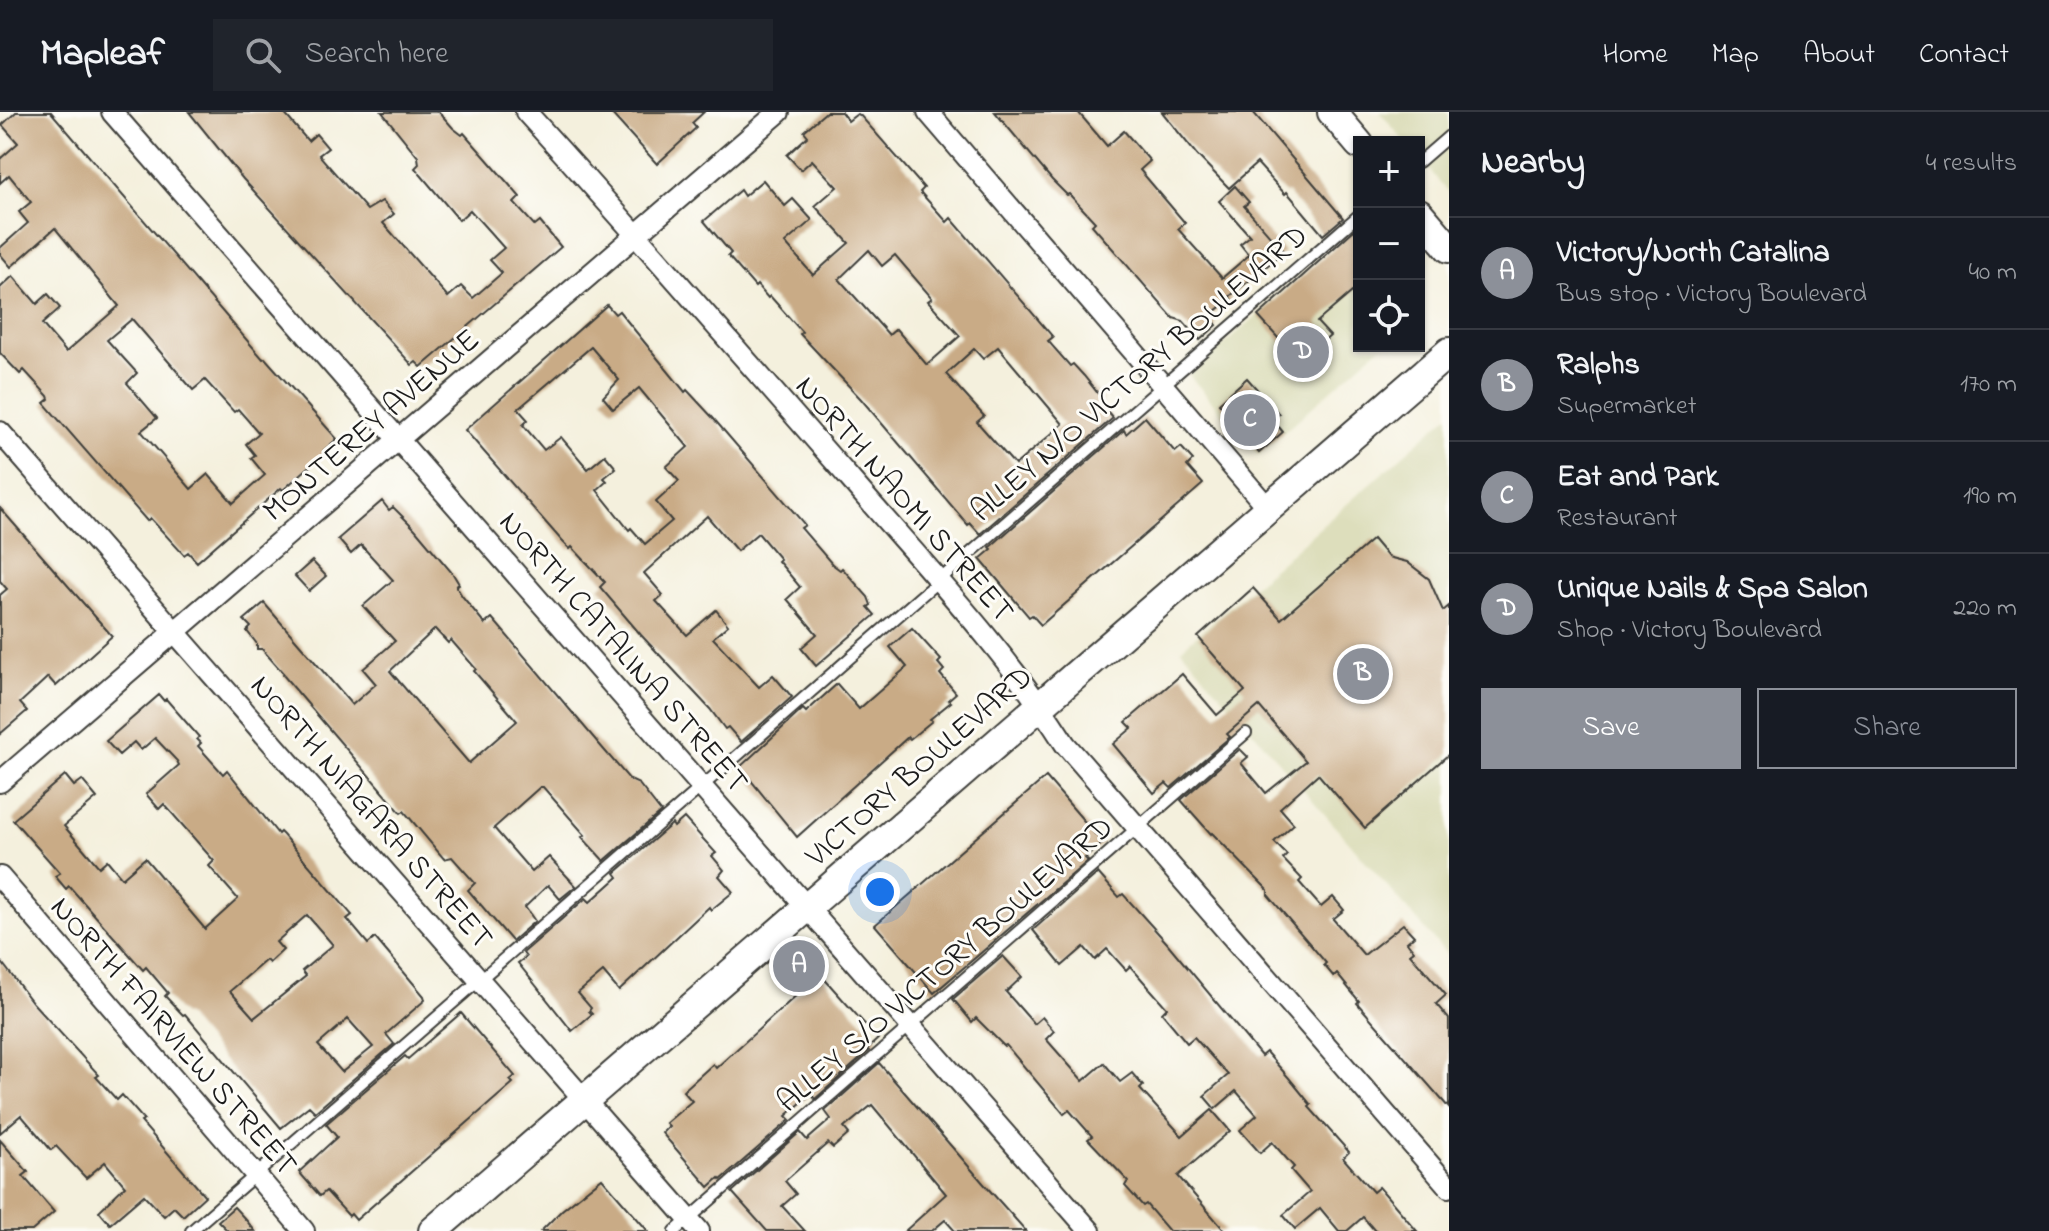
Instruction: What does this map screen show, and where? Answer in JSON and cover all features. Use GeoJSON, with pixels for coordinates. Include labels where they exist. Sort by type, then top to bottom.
{"type":"FeatureCollection","features":[{"type":"Feature","properties":{"kind":"main road"},"geometry":{"type":"LineString","coordinates":[[1332,112],[1353,137]]}},
{"type":"Feature","properties":{"kind":"main road"},"geometry":{"type":"LineString","coordinates":[[1425,220],[1449,248]]}},
{"type":"Feature","properties":{"kind":"main road","name":"VICTORY BOULEVARD"},"geometry":{"type":"LineString","coordinates":[[433,1231],[1449,352]]}},
{"type":"Feature","properties":{"kind":"street","name":"NORTH CATALINA STREET"},"geometry":{"type":"LineString","coordinates":[[112,112],[1090,1231]]}},
{"type":"Feature","properties":{"kind":"street","name":"NORTH NAOMI STREET"},"geometry":{"type":"LineString","coordinates":[[526,112],[1014,669],[1065,744],[1449,1187]]}},
{"type":"Feature","properties":{"kind":"street","name":"MONTEREY AVENUE"},"geometry":{"type":"LineString","coordinates":[[0,782],[779,112]]}},
{"type":"Feature","properties":{"kind":"street"},"geometry":{"type":"LineString","coordinates":[[928,112],[1267,507]]}},
{"type":"Feature","properties":{"kind":"street","name":"NORTH NIAGARA STREET"},"geometry":{"type":"LineString","coordinates":[[0,432],[585,1100],[688,1227]]}},
{"type":"Feature","properties":{"kind":"street","name":"NORTH FAIRVIEW STREET"},"geometry":{"type":"LineString","coordinates":[[0,877],[304,1231]]}},
{"type":"Feature","properties":{"kind":"lane"},"geometry":{"type":"LineString","coordinates":[[1425,157],[1449,136]]}},
{"type":"Feature","properties":{"kind":"lane","name":"ALLEY N/O VICTORY BOULEVARD"},"geometry":{"type":"LineString","coordinates":[[191,1231],[1353,220]]}},
{"type":"Feature","properties":{"kind":"lane","name":"ALLEY S/O VICTORY BOULEVARD"},"geometry":{"type":"LineString","coordinates":[[688,1227],[911,1025],[1246,733]]}},
{"type":"Feature","properties":{"kind":"shaded area"},"geometry":{"type":"Polygon","coordinates":[[[1380,112],[1449,112],[1449,193],[1425,165],[1425,136],[1400,136],[1380,112]]]}},
{"type":"Feature","properties":{"kind":"shaded area"},"geometry":{"type":"Polygon","coordinates":[[[1353,232],[1353,352],[1374,352],[1258,455],[1189,375],[1353,232]]]}},
{"type":"Feature","properties":{"kind":"shaded area"},"geometry":{"type":"Polygon","coordinates":[[[1449,415],[1449,957],[1181,649],[1449,415]]]}},
{"type":"Feature","properties":{"kind":"building"},"geometry":{"type":"Polygon","coordinates":[[[16,112],[51,112],[263,359],[337,439],[283,490],[281,488],[197,562],[188,552],[184,555],[150,518],[147,521],[44,403],[48,396],[24,370],[20,374],[0,353],[0,288],[13,276],[37,304],[48,294],[60,308],[42,324],[66,352],[119,306],[55,228],[11,267],[0,254],[0,248],[28,223],[19,212],[31,202],[9,175],[0,183],[0,159],[18,143],[2,125],[16,112]],[[132,319],[107,340],[137,373],[127,383],[157,418],[141,431],[191,489],[208,474],[233,503],[265,475],[251,458],[255,455],[246,444],[259,433],[238,409],[234,412],[205,380],[193,390],[132,319]]]}},
{"type":"Feature","properties":{"kind":"building"},"geometry":{"type":"Polygon","coordinates":[[[189,112],[283,112],[308,141],[316,134],[328,148],[319,155],[367,210],[382,201],[394,214],[383,223],[448,297],[461,286],[473,298],[502,273],[490,260],[504,248],[470,210],[459,220],[415,168],[419,164],[418,157],[382,112],[439,112],[453,128],[462,135],[464,133],[520,197],[514,203],[535,226],[540,222],[561,247],[421,367],[416,362],[412,365],[243,179],[189,112]]]}},
{"type":"Feature","properties":{"kind":"building"},"geometry":{"type":"Polygon","coordinates":[[[610,112],[704,112],[692,123],[696,128],[657,164],[610,112]]]}},
{"type":"Feature","properties":{"kind":"building"},"geometry":{"type":"Polygon","coordinates":[[[826,112],[841,112],[848,121],[860,115],[924,188],[920,192],[947,222],[951,218],[1053,337],[1048,341],[1070,366],[1073,364],[1084,376],[1113,418],[980,534],[970,523],[968,525],[770,296],[768,298],[757,285],[755,287],[728,256],[731,253],[704,221],[740,190],[744,196],[763,180],[785,206],[793,199],[812,220],[785,243],[813,275],[849,243],[815,206],[837,187],[812,160],[801,170],[787,155],[808,136],[804,131],[826,112]],[[869,250],[839,279],[889,335],[896,329],[927,365],[960,336],[928,301],[932,298],[895,255],[882,266],[869,250]],[[998,347],[983,359],[974,349],[946,374],[984,416],[977,422],[1015,465],[1063,424],[998,347]]]}},
{"type":"Feature","properties":{"kind":"building"},"geometry":{"type":"Polygon","coordinates":[[[995,112],[1078,112],[1107,146],[1124,131],[1150,161],[1140,170],[1185,223],[1178,229],[1222,278],[1249,255],[1240,244],[1250,236],[1219,201],[1235,186],[1249,202],[1244,206],[1284,252],[1210,316],[1217,325],[1200,340],[1183,321],[1173,318],[1092,225],[1095,222],[1052,180],[995,112]]]}},
{"type":"Feature","properties":{"kind":"building"},"geometry":{"type":"Polygon","coordinates":[[[1162,112],[1253,112],[1343,218],[1323,235],[1287,192],[1285,194],[1257,163],[1229,188],[1162,112]]]}},
{"type":"Feature","properties":{"kind":"building"},"geometry":{"type":"Polygon","coordinates":[[[1353,231],[1353,291],[1317,322],[1330,336],[1300,362],[1258,316],[1353,231]]]}},
{"type":"Feature","properties":{"kind":"building"},"geometry":{"type":"Polygon","coordinates":[[[607,305],[615,314],[619,311],[685,392],[687,390],[713,418],[805,525],[801,528],[832,564],[840,570],[842,568],[868,597],[871,605],[868,607],[875,615],[816,666],[801,648],[817,634],[787,599],[800,587],[778,561],[780,559],[758,533],[737,551],[707,516],[644,573],[663,595],[656,601],[687,635],[716,610],[728,625],[713,638],[759,687],[773,675],[792,697],[741,742],[728,727],[725,729],[600,587],[605,582],[572,547],[570,549],[562,541],[465,430],[607,305]],[[591,347],[518,409],[528,420],[523,425],[544,450],[561,437],[588,469],[605,455],[616,468],[604,478],[607,481],[597,490],[629,530],[631,528],[645,544],[672,521],[656,502],[679,481],[666,467],[688,447],[639,388],[613,409],[603,397],[619,380],[591,347]]]}},
{"type":"Feature","properties":{"kind":"building"},"geometry":{"type":"Polygon","coordinates":[[[1247,378],[1279,414],[1273,420],[1283,432],[1259,453],[1223,414],[1226,411],[1219,403],[1247,378]]]}},
{"type":"Feature","properties":{"kind":"building"},"geometry":{"type":"Polygon","coordinates":[[[1145,417],[1175,452],[1181,447],[1193,460],[1187,466],[1203,484],[1041,625],[1032,615],[1029,617],[980,559],[1124,430],[1126,434],[1145,417]]]}},
{"type":"Feature","properties":{"kind":"building"},"geometry":{"type":"Polygon","coordinates":[[[382,501],[389,510],[393,507],[453,574],[462,596],[485,624],[492,618],[661,812],[604,861],[582,837],[585,835],[540,787],[494,828],[532,872],[549,857],[576,886],[560,899],[548,885],[525,907],[535,921],[512,941],[468,890],[475,883],[452,857],[444,859],[404,811],[401,813],[284,674],[262,649],[257,649],[257,644],[247,631],[251,627],[244,620],[264,603],[352,705],[376,684],[363,669],[395,641],[363,606],[393,580],[361,545],[351,554],[338,539],[382,501]],[[435,629],[390,671],[469,763],[517,721],[451,640],[448,643],[435,629]]]}},
{"type":"Feature","properties":{"kind":"building"},"geometry":{"type":"Polygon","coordinates":[[[0,508],[112,636],[56,686],[48,677],[20,703],[27,711],[0,734],[0,595],[7,589],[0,581],[0,508]]]}},
{"type":"Feature","properties":{"kind":"building"},"geometry":{"type":"Polygon","coordinates":[[[1373,539],[1388,557],[1407,562],[1429,579],[1443,611],[1449,606],[1449,754],[1365,828],[1318,774],[1280,808],[1294,824],[1274,842],[1287,855],[1283,859],[1302,879],[1299,882],[1321,907],[1333,897],[1344,910],[1333,919],[1364,955],[1403,924],[1414,936],[1407,942],[1414,951],[1410,954],[1446,995],[1436,1004],[1449,1019],[1449,1108],[1357,1003],[1359,1001],[1337,974],[1334,977],[1324,965],[1326,963],[1268,895],[1268,890],[1181,800],[1240,749],[1248,757],[1241,763],[1266,793],[1306,761],[1259,706],[1227,734],[1230,737],[1171,788],[1166,783],[1154,793],[1113,744],[1132,728],[1126,722],[1182,674],[1217,715],[1245,691],[1198,637],[1253,588],[1281,619],[1373,539]]]}},
{"type":"Feature","properties":{"kind":"building"},"geometry":{"type":"Polygon","coordinates":[[[312,561],[326,576],[309,591],[295,576],[312,561]]]}},
{"type":"Feature","properties":{"kind":"building"},"geometry":{"type":"Polygon","coordinates":[[[912,628],[941,660],[938,663],[944,670],[940,674],[956,693],[948,700],[951,702],[930,719],[932,721],[910,739],[908,737],[797,837],[740,767],[803,709],[806,712],[837,684],[859,709],[907,667],[890,647],[912,628]]]}},
{"type":"Feature","properties":{"kind":"building"},"geometry":{"type":"Polygon","coordinates":[[[159,695],[164,701],[166,699],[199,737],[197,739],[201,743],[198,746],[223,774],[227,770],[278,834],[283,835],[352,915],[347,919],[368,944],[375,938],[424,996],[425,1000],[386,1034],[394,1044],[315,1112],[309,1106],[281,1128],[185,1014],[165,996],[168,993],[146,967],[143,970],[69,886],[66,889],[55,876],[60,873],[13,820],[65,775],[74,786],[82,780],[97,798],[64,826],[99,867],[107,860],[122,878],[145,858],[205,929],[238,899],[209,866],[214,861],[164,804],[159,809],[146,794],[179,765],[177,761],[155,738],[141,750],[134,742],[119,755],[106,741],[159,695]],[[307,915],[276,942],[283,950],[269,963],[266,960],[230,991],[254,1018],[306,976],[302,971],[333,945],[307,915]],[[348,1019],[318,1045],[342,1072],[373,1047],[348,1019]]]}},
{"type":"Feature","properties":{"kind":"building"},"geometry":{"type":"Polygon","coordinates":[[[1046,777],[1103,843],[1085,858],[1088,861],[934,993],[875,925],[1046,777]]]}},
{"type":"Feature","properties":{"kind":"building"},"geometry":{"type":"Polygon","coordinates":[[[684,818],[716,853],[712,856],[724,870],[719,876],[733,892],[711,910],[709,907],[619,991],[603,972],[578,993],[591,1008],[589,1011],[592,1014],[572,1031],[518,963],[526,957],[523,953],[586,898],[590,902],[618,877],[615,873],[672,824],[674,827],[684,818]]]}},
{"type":"Feature","properties":{"kind":"building"},"geometry":{"type":"Polygon","coordinates":[[[1098,873],[1119,897],[1123,894],[1167,943],[1261,1056],[1266,1052],[1289,1078],[1311,1105],[1309,1107],[1349,1152],[1343,1158],[1373,1192],[1379,1187],[1417,1231],[1375,1231],[1363,1217],[1347,1231],[1339,1231],[1320,1208],[1295,1229],[1283,1215],[1310,1192],[1291,1170],[1294,1167],[1272,1142],[1260,1153],[1240,1130],[1257,1115],[1236,1091],[1215,1109],[1204,1096],[1228,1075],[1194,1037],[1187,1043],[1162,1013],[1167,1008],[1130,966],[1126,970],[1107,949],[1095,960],[1084,947],[1062,966],[1033,930],[1098,873]]]}},
{"type":"Feature","properties":{"kind":"building"},"geometry":{"type":"Polygon","coordinates":[[[1003,956],[1022,977],[1006,992],[1034,1024],[1042,1017],[1054,1031],[1046,1039],[1083,1081],[1104,1063],[1120,1082],[1132,1073],[1143,1086],[1140,1089],[1182,1136],[1212,1110],[1230,1131],[1178,1176],[1225,1231],[1169,1231],[1146,1204],[1143,1206],[1125,1186],[1128,1181],[1088,1139],[1092,1136],[1069,1110],[1064,1114],[1006,1045],[976,1018],[972,1022],[953,999],[1003,956]]]}},
{"type":"Feature","properties":{"kind":"building"},"geometry":{"type":"Polygon","coordinates":[[[0,960],[33,1003],[99,1075],[96,1077],[117,1100],[122,1095],[144,1120],[141,1122],[205,1196],[183,1216],[174,1207],[164,1216],[144,1195],[110,1224],[99,1211],[125,1186],[105,1162],[86,1178],[56,1146],[51,1150],[21,1115],[0,1133],[0,960]]]}},
{"type":"Feature","properties":{"kind":"building"},"geometry":{"type":"Polygon","coordinates":[[[820,974],[878,1039],[867,1049],[869,1051],[815,1099],[811,1094],[786,1116],[790,1120],[709,1187],[662,1133],[669,1126],[666,1123],[692,1101],[683,1091],[713,1064],[716,1068],[820,974]]]}},
{"type":"Feature","properties":{"kind":"building"},"geometry":{"type":"Polygon","coordinates":[[[461,1013],[515,1076],[510,1080],[513,1083],[356,1220],[326,1191],[320,1196],[299,1172],[337,1137],[326,1124],[461,1013]]]}},
{"type":"Feature","properties":{"kind":"building"},"geometry":{"type":"Polygon","coordinates":[[[879,1063],[1026,1231],[955,1231],[945,1220],[932,1231],[905,1231],[946,1194],[872,1105],[844,1128],[849,1134],[833,1148],[828,1143],[785,1181],[796,1194],[782,1206],[805,1231],[767,1231],[732,1192],[800,1132],[807,1140],[831,1119],[825,1111],[879,1063]]]}},
{"type":"Feature","properties":{"kind":"building"},"geometry":{"type":"Polygon","coordinates":[[[0,1140],[28,1172],[23,1176],[54,1212],[32,1231],[0,1231],[0,1140]]]}},
{"type":"Feature","properties":{"kind":"building"},"geometry":{"type":"Polygon","coordinates":[[[602,1178],[648,1231],[541,1231],[562,1210],[602,1178]]]}},
{"type":"Feature","properties":{"kind":"building"},"geometry":{"type":"Polygon","coordinates":[[[234,1207],[255,1231],[228,1231],[218,1221],[234,1207]]]}},
{"type":"Feature","properties":{"kind":"place","name":"Unique Nails & Spa Salon"},"geometry":{"type":"Point","coordinates":[1303,352]}},
{"type":"Feature","properties":{"kind":"place","name":"Eat and Park"},"geometry":{"type":"Point","coordinates":[1250,420]}},
{"type":"Feature","properties":{"kind":"place","name":"Ralphs"},"geometry":{"type":"Point","coordinates":[1363,674]}},
{"type":"Feature","properties":{"kind":"place","name":"Victory/North Catalina"},"geometry":{"type":"Point","coordinates":[799,966]}}]}
